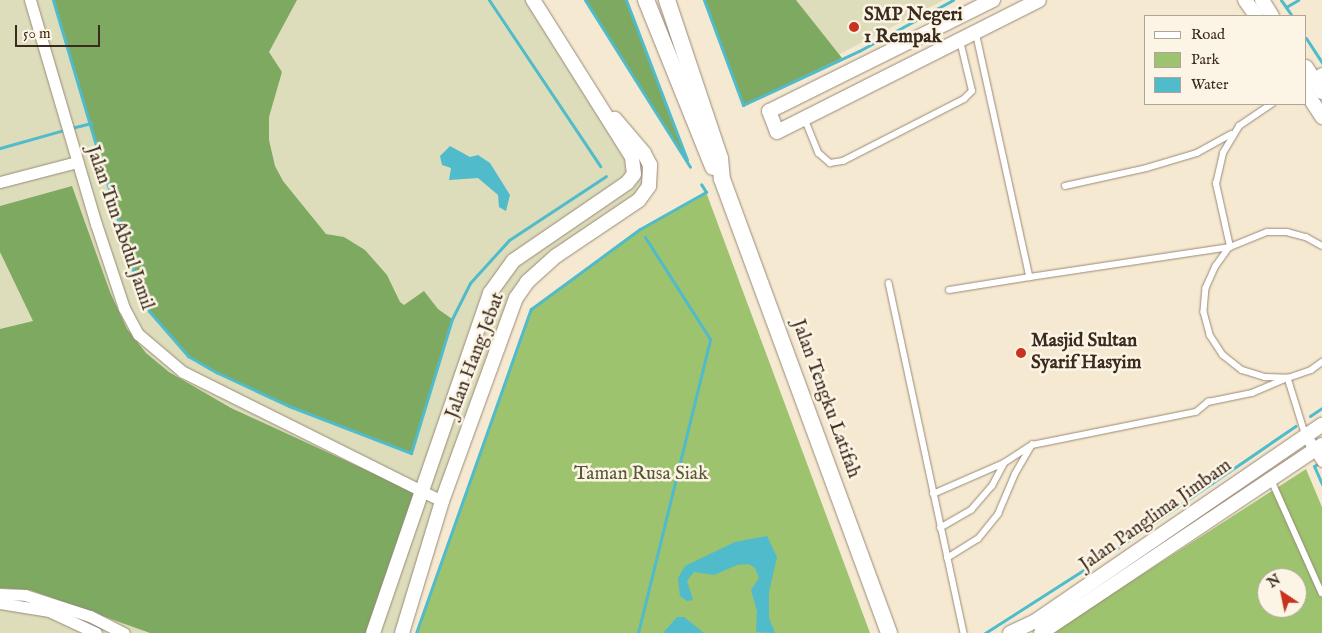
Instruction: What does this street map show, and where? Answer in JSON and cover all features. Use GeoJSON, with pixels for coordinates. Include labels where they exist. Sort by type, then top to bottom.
{"type":"FeatureCollection","features":[{"type":"Feature","properties":{"kind":"main road","name":"Jalan Tengku Latifah"},"geometry":{"type":"LineString","coordinates":[[646,0],[710,162],[722,179]]}},
{"type":"Feature","properties":{"kind":"main road","name":"Jalan Tengku Latifah"},"geometry":{"type":"LineString","coordinates":[[667,0],[720,158],[722,179],[889,633]]}},
{"type":"Feature","properties":{"kind":"street","name":"Jalan Tun Abdul Jamil"},"geometry":{"type":"LineString","coordinates":[[30,0],[77,162],[124,308],[138,334],[162,357],[184,372],[442,501]]}},
{"type":"Feature","properties":{"kind":"street","name":"Jalan Hang Jebat"},"geometry":{"type":"LineString","coordinates":[[373,633],[424,491],[490,293],[500,276],[513,261],[542,238],[627,183],[634,174],[632,158],[600,104],[533,0]]}},
{"type":"Feature","properties":{"kind":"street"},"geometry":{"type":"LineString","coordinates":[[993,0],[769,111],[778,133],[1039,0]]}},
{"type":"Feature","properties":{"kind":"street"},"geometry":{"type":"LineString","coordinates":[[1245,0],[1255,15]]}},
{"type":"Feature","properties":{"kind":"street"},"geometry":{"type":"LineString","coordinates":[[1262,0],[1271,15]]}},
{"type":"Feature","properties":{"kind":"street"},"geometry":{"type":"LineString","coordinates":[[1307,68],[1322,92]]}},
{"type":"Feature","properties":{"kind":"street"},"geometry":{"type":"LineString","coordinates":[[1307,94],[1322,117]]}},
{"type":"Feature","properties":{"kind":"street","name":"Jalan Hang Jebat"},"geometry":{"type":"LineString","coordinates":[[402,633],[442,501],[516,298],[527,282],[556,256],[639,200],[649,186],[650,165],[638,143],[600,104]]}},
{"type":"Feature","properties":{"kind":"street"},"geometry":{"type":"LineString","coordinates":[[0,182],[77,162]]}},
{"type":"Feature","properties":{"kind":"street","name":"Jalan Panglima Jimbam"},"geometry":{"type":"LineString","coordinates":[[1010,633],[1034,622],[1322,425]]}},
{"type":"Feature","properties":{"kind":"street"},"geometry":{"type":"LineString","coordinates":[[1306,436],[1320,452]]}},
{"type":"Feature","properties":{"kind":"street","name":"Jalan Panglima Jimbam"},"geometry":{"type":"LineString","coordinates":[[1040,633],[1270,479],[1320,452]]}},
{"type":"Feature","properties":{"kind":"street"},"geometry":{"type":"LineString","coordinates":[[0,594],[25,595],[90,616],[124,633]]}},
{"type":"Feature","properties":{"kind":"street"},"geometry":{"type":"LineString","coordinates":[[0,603],[49,611],[96,633]]}},
{"type":"Feature","properties":{"kind":"lane"},"geometry":{"type":"LineString","coordinates":[[976,32],[1030,276]]}},
{"type":"Feature","properties":{"kind":"lane"},"geometry":{"type":"LineString","coordinates":[[805,119],[819,153],[830,162],[843,161],[964,99],[972,90],[960,40]]}},
{"type":"Feature","properties":{"kind":"lane"},"geometry":{"type":"LineString","coordinates":[[1065,186],[1147,168],[1196,153],[1231,134],[1271,105]]}},
{"type":"Feature","properties":{"kind":"lane"},"geometry":{"type":"LineString","coordinates":[[1231,134],[1223,153],[1216,184],[1230,246],[1216,266],[1206,288],[1204,312],[1210,335],[1223,355],[1242,370],[1264,377],[1288,378]]}},
{"type":"Feature","properties":{"kind":"lane"},"geometry":{"type":"LineString","coordinates":[[949,290],[1230,246],[1267,232],[1287,232],[1306,237],[1322,246]]}},
{"type":"Feature","properties":{"kind":"lane"},"geometry":{"type":"LineString","coordinates":[[889,283],[964,633]]}},
{"type":"Feature","properties":{"kind":"lane"},"geometry":{"type":"LineString","coordinates":[[934,494],[1004,463],[1032,445],[1196,412],[1208,402],[1252,393],[1311,370],[1322,362]]}},
{"type":"Feature","properties":{"kind":"lane"},"geometry":{"type":"LineString","coordinates":[[1288,378],[1306,436]]}},
{"type":"Feature","properties":{"kind":"lane"},"geometry":{"type":"LineString","coordinates":[[947,558],[978,539],[998,514],[1015,474],[1032,445]]}},
{"type":"Feature","properties":{"kind":"lane"},"geometry":{"type":"LineString","coordinates":[[940,528],[971,510],[992,486],[1004,463]]}},
{"type":"Feature","properties":{"kind":"lane"},"geometry":{"type":"LineString","coordinates":[[1270,479],[1322,593]]}},
{"type":"Feature","properties":{"kind":"shaded area"},"geometry":{"type":"Polygon","coordinates":[[[0,0],[533,0],[600,104],[638,143],[649,186],[527,282],[402,633],[0,633],[0,0]]]}},
{"type":"Feature","properties":{"kind":"shaded area","name":"SMP Negeri 1 Rempak"},"geometry":{"type":"Polygon","coordinates":[[[796,0],[944,0],[838,55],[796,0]]]}},
{"type":"Feature","properties":{"kind":"green space"},"geometry":{"type":"Polygon","coordinates":[[[53,0],[297,0],[269,52],[282,72],[269,117],[269,140],[275,166],[283,181],[326,234],[344,237],[365,250],[387,275],[400,302],[404,305],[424,291],[438,309],[452,319],[411,453],[289,406],[218,373],[188,356],[149,311],[136,280],[53,0]]]}},
{"type":"Feature","properties":{"kind":"green space"},"geometry":{"type":"Polygon","coordinates":[[[585,0],[626,0],[690,167],[677,146],[585,0]]]}},
{"type":"Feature","properties":{"kind":"green space"},"geometry":{"type":"Polygon","coordinates":[[[704,0],[796,0],[842,58],[743,105],[704,0]]]}},
{"type":"Feature","properties":{"kind":"green space"},"geometry":{"type":"Polygon","coordinates":[[[72,186],[110,292],[127,329],[146,353],[169,372],[231,408],[416,493],[368,633],[150,633],[30,590],[0,588],[0,329],[33,321],[0,252],[0,206],[72,186]]]}},
{"type":"Feature","properties":{"kind":"green space","name":"Taman Rusa Siak"},"geometry":{"type":"Polygon","coordinates":[[[706,192],[870,633],[416,633],[531,309],[640,229],[706,192]]]}},
{"type":"Feature","properties":{"kind":"green space"},"geometry":{"type":"Polygon","coordinates":[[[1306,469],[1322,507],[1322,633],[1051,633],[1306,469]]]}},
{"type":"Feature","properties":{"kind":"water"},"geometry":{"type":"Polygon","coordinates":[[[450,146],[470,157],[478,155],[490,163],[510,195],[506,211],[499,207],[498,195],[478,178],[449,180],[451,168],[442,165],[440,156],[450,146]]]}},
{"type":"Feature","properties":{"kind":"water"},"geometry":{"type":"Polygon","coordinates":[[[767,536],[777,557],[769,592],[769,618],[775,633],[756,632],[757,611],[751,590],[759,578],[755,568],[749,564],[737,565],[714,575],[694,572],[687,581],[693,600],[687,601],[680,596],[678,578],[685,566],[735,542],[767,536]]]}},
{"type":"Feature","properties":{"kind":"water"},"geometry":{"type":"Polygon","coordinates":[[[677,617],[684,617],[704,633],[663,633],[677,617]]]}},
{"type":"Feature","properties":{"kind":"waterway"},"geometry":{"type":"LineString","coordinates":[[53,0],[136,280],[149,311],[188,356],[218,373],[289,406],[411,453],[452,319],[470,283],[509,240],[606,176]]}},
{"type":"Feature","properties":{"kind":"waterway"},"geometry":{"type":"LineString","coordinates":[[489,0],[600,166]]}},
{"type":"Feature","properties":{"kind":"waterway"},"geometry":{"type":"LineString","coordinates":[[585,0],[690,167]]}},
{"type":"Feature","properties":{"kind":"waterway"},"geometry":{"type":"LineString","coordinates":[[626,0],[687,160]]}},
{"type":"Feature","properties":{"kind":"waterway"},"geometry":{"type":"LineString","coordinates":[[704,0],[743,105],[859,51],[953,0]]}},
{"type":"Feature","properties":{"kind":"waterway"},"geometry":{"type":"LineString","coordinates":[[1281,0],[1286,7]]}},
{"type":"Feature","properties":{"kind":"waterway"},"geometry":{"type":"LineString","coordinates":[[1291,15],[1286,7],[1298,0]]}},
{"type":"Feature","properties":{"kind":"waterway"},"geometry":{"type":"LineString","coordinates":[[1307,40],[1322,63]]}},
{"type":"Feature","properties":{"kind":"waterway"},"geometry":{"type":"LineString","coordinates":[[71,128],[91,123]]}},
{"type":"Feature","properties":{"kind":"waterway"},"geometry":{"type":"LineString","coordinates":[[0,148],[64,130]]}},
{"type":"Feature","properties":{"kind":"waterway"},"geometry":{"type":"LineString","coordinates":[[416,633],[531,309],[640,229],[706,192],[701,184]]}},
{"type":"Feature","properties":{"kind":"waterway"},"geometry":{"type":"LineString","coordinates":[[638,633],[710,339],[645,237]]}},
{"type":"Feature","properties":{"kind":"waterway"},"geometry":{"type":"LineString","coordinates":[[1310,416],[1322,408]]}},
{"type":"Feature","properties":{"kind":"waterway"},"geometry":{"type":"LineString","coordinates":[[985,633],[1104,557],[1295,426]]}},
{"type":"Feature","properties":{"kind":"waterway"},"geometry":{"type":"LineString","coordinates":[[1321,462],[1314,466],[1322,484]]}},
{"type":"Feature","properties":{"kind":"place","name":"SMP Negeri 1 Rempak"},"geometry":{"type":"Point","coordinates":[854,27]}},
{"type":"Feature","properties":{"kind":"place","name":"Masjid Sultan Syarif Hasyim"},"geometry":{"type":"Point","coordinates":[1021,353]}}]}
